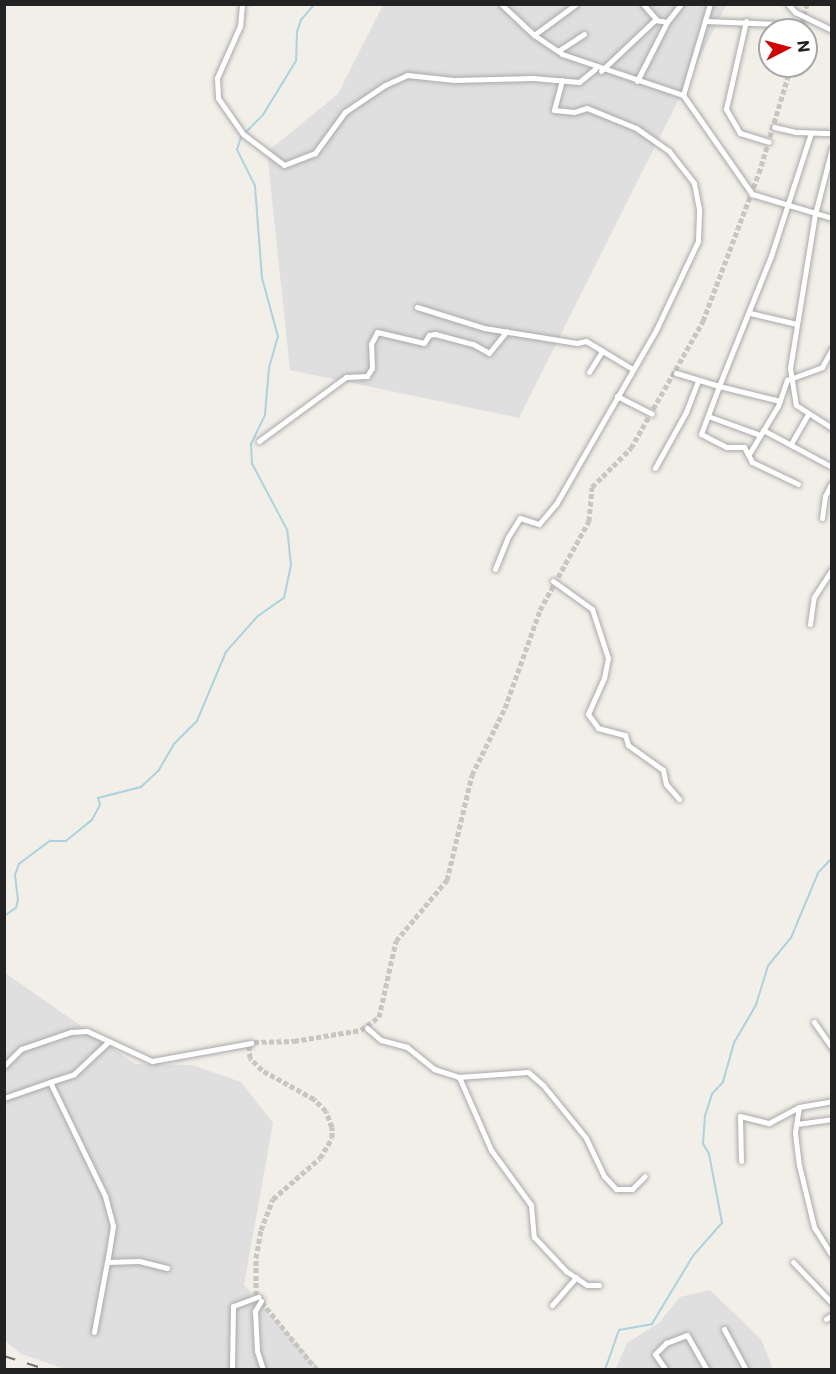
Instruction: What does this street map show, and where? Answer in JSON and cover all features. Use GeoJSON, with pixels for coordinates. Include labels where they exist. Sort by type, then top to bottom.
{"type":"FeatureCollection","features":[{"type":"Feature","properties":{"kind":"street"},"geometry":{"type":"LineString","coordinates":[[242,4],[233,45],[217,78],[218,98],[243,134],[284,165],[315,153],[345,112],[385,85],[407,75],[454,80],[585,81],[656,20]]}},
{"type":"Feature","properties":{"kind":"street"},"geometry":{"type":"LineString","coordinates":[[501,4],[534,35],[558,51],[598,70],[683,96],[752,194],[831,218]]}},
{"type":"Feature","properties":{"kind":"street"},"geometry":{"type":"LineString","coordinates":[[534,35],[576,4]]}},
{"type":"Feature","properties":{"kind":"street"},"geometry":{"type":"LineString","coordinates":[[643,4],[656,20],[667,22]]}},
{"type":"Feature","properties":{"kind":"street"},"geometry":{"type":"LineString","coordinates":[[637,81],[667,22],[681,4]]}},
{"type":"Feature","properties":{"kind":"street"},"geometry":{"type":"LineString","coordinates":[[788,4],[795,12],[831,30]]}},
{"type":"Feature","properties":{"kind":"street"},"geometry":{"type":"LineString","coordinates":[[683,96],[708,6]]}},
{"type":"Feature","properties":{"kind":"street"},"geometry":{"type":"LineString","coordinates":[[705,21],[758,22]]}},
{"type":"Feature","properties":{"kind":"street"},"geometry":{"type":"LineString","coordinates":[[746,21],[726,108],[740,133],[769,142]]}},
{"type":"Feature","properties":{"kind":"street"},"geometry":{"type":"LineString","coordinates":[[558,51],[584,34]]}},
{"type":"Feature","properties":{"kind":"street"},"geometry":{"type":"LineString","coordinates":[[495,569],[520,518],[539,524],[556,504],[631,368],[656,330],[698,241],[697,194],[694,183],[669,151],[636,128],[587,108],[574,112],[554,110],[562,80]]}},
{"type":"Feature","properties":{"kind":"street"},"geometry":{"type":"LineString","coordinates":[[774,127],[811,133],[831,133]]}},
{"type":"Feature","properties":{"kind":"street"},"geometry":{"type":"LineString","coordinates":[[798,484],[752,462],[744,447],[726,447],[702,437],[719,386],[750,313],[789,207],[811,133]]}},
{"type":"Feature","properties":{"kind":"street"},"geometry":{"type":"LineString","coordinates":[[749,454],[780,401],[790,377],[815,214],[831,148]]}},
{"type":"Feature","properties":{"kind":"street"},"geometry":{"type":"LineString","coordinates":[[417,308],[507,332],[577,343],[586,341],[631,368]]}},
{"type":"Feature","properties":{"kind":"street"},"geometry":{"type":"LineString","coordinates":[[750,313],[797,324]]}},
{"type":"Feature","properties":{"kind":"street"},"geometry":{"type":"LineString","coordinates":[[259,441],[346,378],[367,376],[372,368],[370,344],[377,332],[423,343],[429,335],[435,334],[490,353],[507,332]]}},
{"type":"Feature","properties":{"kind":"street"},"geometry":{"type":"LineString","coordinates":[[790,377],[822,367],[831,349]]}},
{"type":"Feature","properties":{"kind":"street"},"geometry":{"type":"LineString","coordinates":[[589,372],[602,351]]}},
{"type":"Feature","properties":{"kind":"street"},"geometry":{"type":"LineString","coordinates":[[676,373],[698,381],[780,401]]}},
{"type":"Feature","properties":{"kind":"street"},"geometry":{"type":"LineString","coordinates":[[790,377],[796,405],[831,426]]}},
{"type":"Feature","properties":{"kind":"street"},"geometry":{"type":"LineString","coordinates":[[655,468],[686,412],[698,381]]}},
{"type":"Feature","properties":{"kind":"street"},"geometry":{"type":"LineString","coordinates":[[617,396],[652,414]]}},
{"type":"Feature","properties":{"kind":"street"},"geometry":{"type":"LineString","coordinates":[[792,442],[808,414]]}},
{"type":"Feature","properties":{"kind":"street"},"geometry":{"type":"LineString","coordinates":[[708,416],[792,442],[831,467]]}},
{"type":"Feature","properties":{"kind":"street"},"geometry":{"type":"LineString","coordinates":[[822,518],[825,496],[831,483]]}},
{"type":"Feature","properties":{"kind":"street"},"geometry":{"type":"LineString","coordinates":[[810,624],[814,597],[831,570]]}},
{"type":"Feature","properties":{"kind":"street"},"geometry":{"type":"LineString","coordinates":[[554,581],[592,609],[608,658],[604,678],[588,714],[598,728],[625,735],[628,745],[663,770],[666,784],[680,799]]}},
{"type":"Feature","properties":{"kind":"street"},"geometry":{"type":"LineString","coordinates":[[814,1022],[831,1048]]}},
{"type":"Feature","properties":{"kind":"street"},"geometry":{"type":"LineString","coordinates":[[367,1028],[380,1039],[407,1047],[434,1069],[459,1077],[478,1074],[495,1077],[521,1070],[529,1073],[586,1138],[604,1176],[616,1189],[632,1189],[645,1176]]}},
{"type":"Feature","properties":{"kind":"street"},"geometry":{"type":"LineString","coordinates":[[4,1066],[21,1049],[71,1032],[87,1031],[152,1061],[251,1043]]}},
{"type":"Feature","properties":{"kind":"street"},"geometry":{"type":"LineString","coordinates":[[4,1098],[79,1071],[109,1041]]}},
{"type":"Feature","properties":{"kind":"street"},"geometry":{"type":"LineString","coordinates":[[459,1077],[492,1151],[531,1206],[534,1237],[552,1260],[587,1285],[599,1285]]}},
{"type":"Feature","properties":{"kind":"street"},"geometry":{"type":"LineString","coordinates":[[50,1082],[105,1196],[113,1226],[94,1332]]}},
{"type":"Feature","properties":{"kind":"street"},"geometry":{"type":"LineString","coordinates":[[741,1161],[740,1116],[769,1124],[800,1107],[831,1101]]}},
{"type":"Feature","properties":{"kind":"street"},"geometry":{"type":"LineString","coordinates":[[800,1107],[797,1124],[799,1165],[818,1235],[831,1256]]}},
{"type":"Feature","properties":{"kind":"street"},"geometry":{"type":"LineString","coordinates":[[797,1124],[831,1119]]}},
{"type":"Feature","properties":{"kind":"street"},"geometry":{"type":"LineString","coordinates":[[107,1262],[139,1261],[167,1268]]}},
{"type":"Feature","properties":{"kind":"street"},"geometry":{"type":"LineString","coordinates":[[793,1262],[831,1303]]}},
{"type":"Feature","properties":{"kind":"street"},"geometry":{"type":"LineString","coordinates":[[552,1305],[576,1277]]}},
{"type":"Feature","properties":{"kind":"street"},"geometry":{"type":"LineString","coordinates":[[232,1370],[233,1306],[259,1299],[255,1311],[257,1351],[262,1370]]}},
{"type":"Feature","properties":{"kind":"street"},"geometry":{"type":"LineString","coordinates":[[724,1329],[746,1370]]}},
{"type":"Feature","properties":{"kind":"street"},"geometry":{"type":"LineString","coordinates":[[666,1370],[655,1354],[666,1343],[687,1335],[707,1370]]}},
{"type":"Feature","properties":{"kind":"shaded area"},"geometry":{"type":"Polygon","coordinates":[[[383,5],[726,5],[519,418],[290,370],[267,152],[338,94],[383,5]]]}},
{"type":"Feature","properties":{"kind":"shaded area"},"geometry":{"type":"Polygon","coordinates":[[[4,972],[135,1064],[192,1065],[241,1082],[273,1123],[244,1285],[320,1369],[65,1369],[21,1354],[5,1341],[4,972]]]}},
{"type":"Feature","properties":{"kind":"shaded area"},"geometry":{"type":"Polygon","coordinates":[[[710,1290],[761,1339],[773,1369],[615,1370],[627,1343],[659,1323],[680,1297],[710,1290]]]}},
{"type":"Feature","properties":{"kind":"waterway"},"geometry":{"type":"LineString","coordinates":[[245,133],[263,115],[296,61],[297,32],[301,20],[315,4]]}},
{"type":"Feature","properties":{"kind":"waterway"},"geometry":{"type":"LineString","coordinates":[[4,916],[16,908],[18,900],[15,875],[19,864],[50,841],[66,841],[92,820],[100,805],[98,798],[141,787],[159,770],[174,744],[197,721],[226,652],[258,616],[284,598],[291,566],[287,530],[252,464],[251,444],[265,415],[269,368],[278,337],[262,278],[255,186],[237,150],[241,137]]}},
{"type":"Feature","properties":{"kind":"waterway"},"geometry":{"type":"LineString","coordinates":[[605,1370],[619,1330],[652,1324],[693,1256],[722,1223],[709,1154],[703,1144],[705,1116],[712,1094],[723,1082],[734,1043],[756,1005],[768,966],[791,938],[818,873],[832,858]]}},
{"type":"Feature","properties":{"kind":"tunnel"},"geometry":{"type":"LineString","coordinates":[[803,18],[807,4]]}},
{"type":"Feature","properties":{"kind":"tunnel"},"geometry":{"type":"LineString","coordinates":[[317,1370],[256,1295],[256,1258],[261,1230],[273,1199],[320,1158],[332,1138],[332,1127],[326,1111],[314,1099],[262,1070],[250,1058],[249,1046],[254,1042],[294,1041],[361,1030],[379,1017],[396,941],[447,880],[472,775],[505,708],[540,610],[589,521],[592,487],[631,448],[703,321],[759,173],[787,78]]}},
{"type":"Feature","properties":{"kind":"railway"},"geometry":{"type":"LineString","coordinates":[[4,1356],[48,1370]]}}]}
